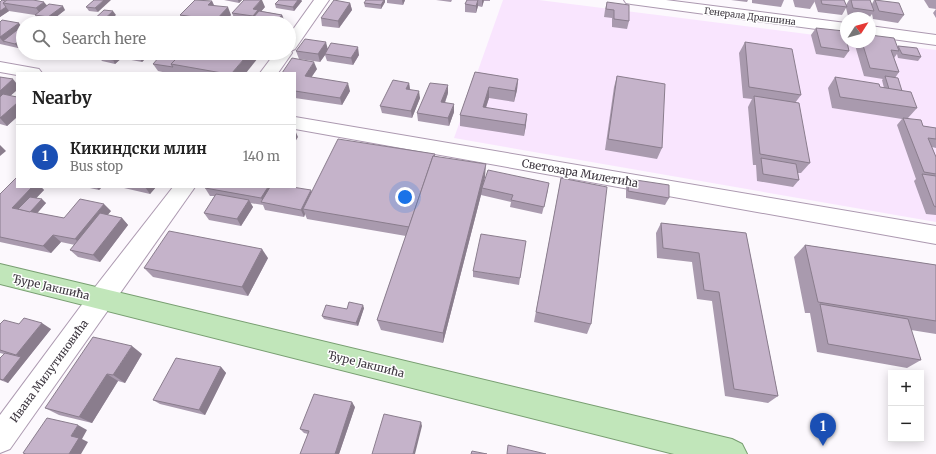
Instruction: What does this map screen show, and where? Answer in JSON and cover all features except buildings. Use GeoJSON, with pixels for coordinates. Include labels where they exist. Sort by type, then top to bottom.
{"type":"FeatureCollection","features":[{"type":"Feature","properties":{"kind":"main road","name":"Ђуре Јакшића"},"geometry":{"type":"LineString","coordinates":[[0,274],[732,454]]}},
{"type":"Feature","properties":{"kind":"street"},"geometry":{"type":"LineString","coordinates":[[296,36],[322,0]]}},
{"type":"Feature","properties":{"kind":"street","name":"Генерала Драпшина"},"geometry":{"type":"LineString","coordinates":[[630,0],[840,27]]}},
{"type":"Feature","properties":{"kind":"street"},"geometry":{"type":"LineString","coordinates":[[876,32],[936,40]]}},
{"type":"Feature","properties":{"kind":"street"},"geometry":{"type":"LineString","coordinates":[[271,72],[279,60]]}},
{"type":"Feature","properties":{"kind":"street"},"geometry":{"type":"LineString","coordinates":[[0,67],[28,72]]}},
{"type":"Feature","properties":{"kind":"street","name":"Светозара Милетића"},"geometry":{"type":"LineString","coordinates":[[296,123],[936,235]]}},
{"type":"Feature","properties":{"kind":"street","name":"Ивана Милутиновића"},"geometry":{"type":"LineString","coordinates":[[0,439],[101,299],[184,188]]}},
{"type":"Feature","properties":{"kind":"shaded area"},"geometry":{"type":"Polygon","coordinates":[[[503,0],[539,0],[840,38],[840,48],[876,48],[876,43],[936,50],[936,222],[454,138],[503,0]]]}},
{"type":"Feature","properties":{"kind":"place","name":"Кикиндски млин"},"geometry":{"type":"Point","coordinates":[823,446]}}]}
